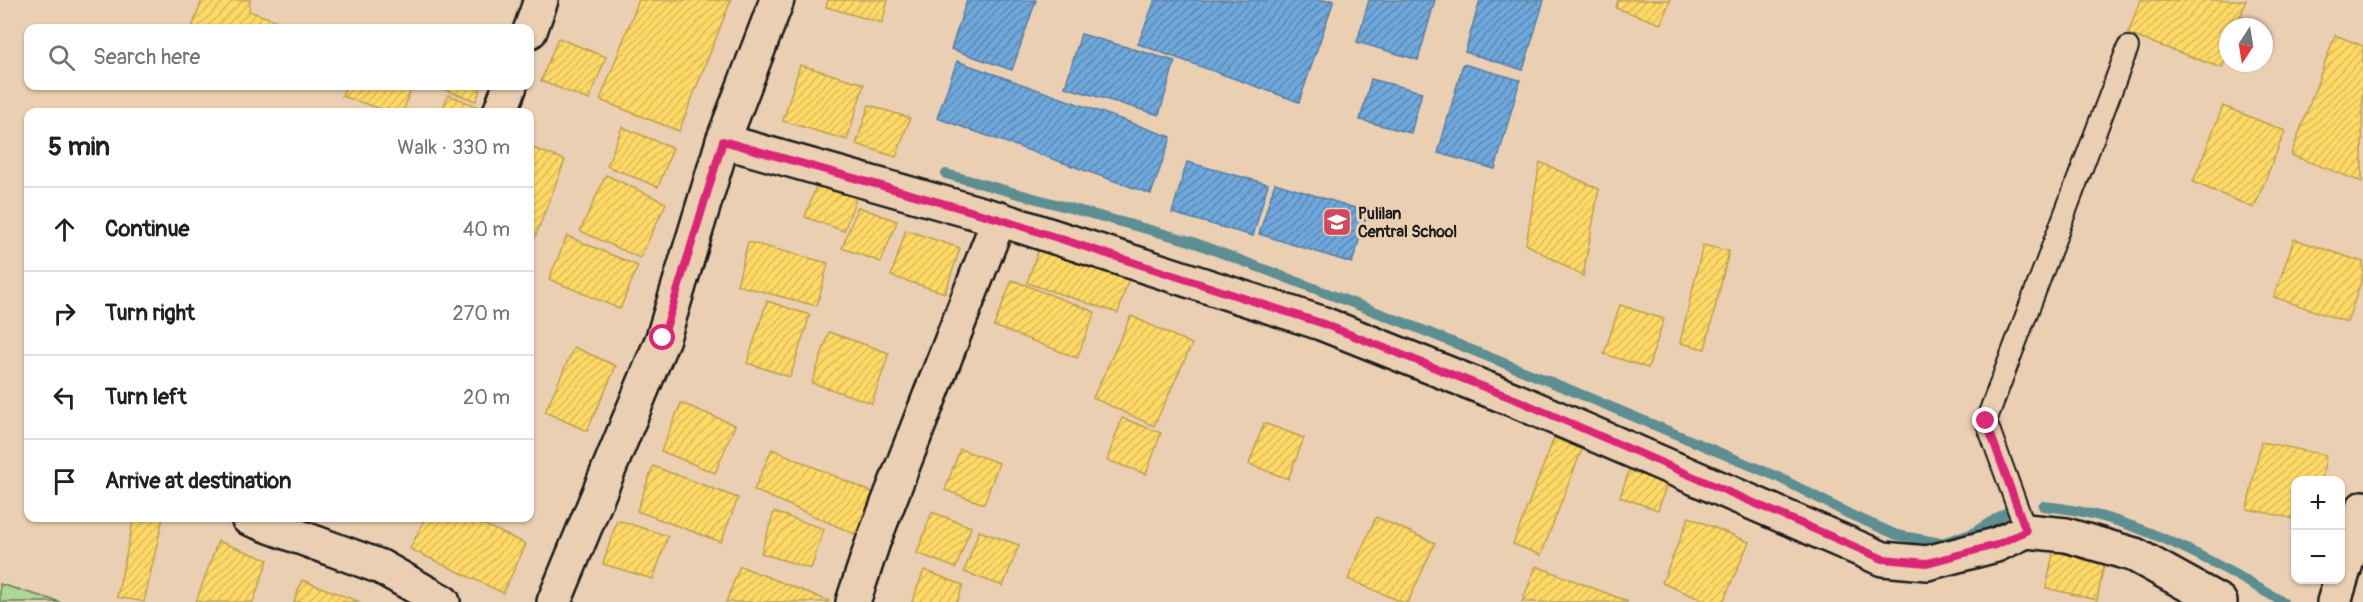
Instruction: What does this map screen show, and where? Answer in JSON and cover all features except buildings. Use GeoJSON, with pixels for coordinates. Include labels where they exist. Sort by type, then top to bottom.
{"type":"FeatureCollection","features":[{"type":"Feature","properties":{"kind":"street"},"geometry":{"type":"LineString","coordinates":[[532,24],[541,0]]}},
{"type":"Feature","properties":{"kind":"street"},"geometry":{"type":"LineString","coordinates":[[554,602],[663,338],[723,141],[777,0]]}},
{"type":"Feature","properties":{"kind":"street"},"geometry":{"type":"LineString","coordinates":[[502,108],[508,90]]}},
{"type":"Feature","properties":{"kind":"street"},"geometry":{"type":"LineString","coordinates":[[723,141],[999,219],[1321,323],[1517,400],[1883,559],[1927,563],[1996,545],[2026,531],[2066,535],[2134,555],[2220,602]]}},
{"type":"Feature","properties":{"kind":"street"},"geometry":{"type":"LineString","coordinates":[[852,602],[873,542],[999,219]]}},
{"type":"Feature","properties":{"kind":"street"},"geometry":{"type":"LineString","coordinates":[[2334,602],[2363,508]]}},
{"type":"Feature","properties":{"kind":"street"},"geometry":{"type":"LineString","coordinates":[[259,522],[381,567],[443,602]]}},
{"type":"Feature","properties":{"kind":"lane"},"geometry":{"type":"LineString","coordinates":[[2026,531],[1986,421],[2128,47]]}},
{"type":"Feature","properties":{"kind":"green space"},"geometry":{"type":"Polygon","coordinates":[[[0,584],[60,602],[0,602],[0,584]]]}},
{"type":"Feature","properties":{"kind":"waterway"},"geometry":{"type":"LineString","coordinates":[[946,174],[1190,241],[1405,323],[1568,389],[1778,477],[1849,514],[1897,535],[1941,543],[1971,534],[2009,511]]}},
{"type":"Feature","properties":{"kind":"waterway"},"geometry":{"type":"LineString","coordinates":[[2043,506],[2075,510],[2138,528],[2168,540],[2227,570],[2283,602]]}},
{"type":"Feature","properties":{"kind":"place","name":"Pulilan Central School"},"geometry":{"type":"Point","coordinates":[1337,222]}},
{"type":"Feature","properties":{"kind":"route"},"geometry":{"type":"LineString","coordinates":[[663,338],[723,141],[999,219],[1321,323],[1517,400],[1883,559],[1927,563],[1996,545],[2026,531],[1986,421]]}}]}
